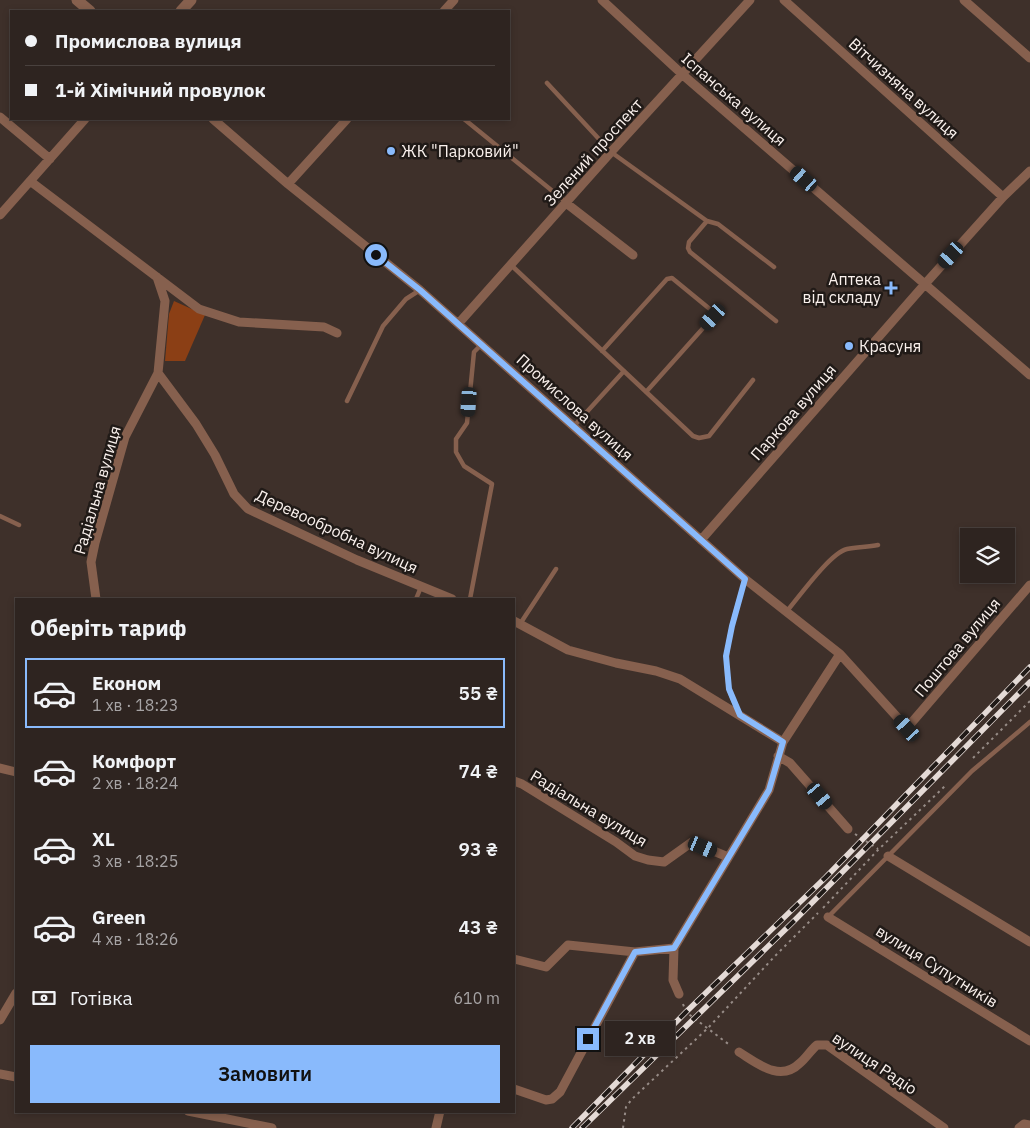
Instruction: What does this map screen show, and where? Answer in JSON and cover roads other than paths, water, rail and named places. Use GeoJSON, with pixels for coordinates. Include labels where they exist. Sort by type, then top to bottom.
{"type":"FeatureCollection","features":[{"type":"Feature","properties":{"kind":"street"},"geometry":{"type":"LineString","coordinates":[[77,0],[89,10]]}},
{"type":"Feature","properties":{"kind":"street"},"geometry":{"type":"LineString","coordinates":[[182,10],[191,0]]}},
{"type":"Feature","properties":{"kind":"street"},"geometry":{"type":"LineString","coordinates":[[445,10],[454,0]]}},
{"type":"Feature","properties":{"kind":"street","name":"Іспанська вулиця"},"geometry":{"type":"LineString","coordinates":[[602,0],[683,75],[1030,375]]}},
{"type":"Feature","properties":{"kind":"street","name":"Зелений проспект"},"geometry":{"type":"LineString","coordinates":[[458,324],[750,0]]}},
{"type":"Feature","properties":{"kind":"street","name":"Вітчизняна вулиця"},"geometry":{"type":"LineString","coordinates":[[784,0],[1003,197]]}},
{"type":"Feature","properties":{"kind":"street"},"geometry":{"type":"LineString","coordinates":[[964,0],[1030,58]]}},
{"type":"Feature","properties":{"kind":"street"},"geometry":{"type":"LineString","coordinates":[[0,117],[50,159]]}},
{"type":"Feature","properties":{"kind":"street"},"geometry":{"type":"LineString","coordinates":[[0,215],[84,120]]}},
{"type":"Feature","properties":{"kind":"street","name":"Промислова вулиця"},"geometry":{"type":"LineString","coordinates":[[214,120],[288,184],[420,290],[745,579],[840,654],[907,728]]}},
{"type":"Feature","properties":{"kind":"street"},"geometry":{"type":"LineString","coordinates":[[288,184],[346,120]]}},
{"type":"Feature","properties":{"kind":"street","name":"Паркова вулиця"},"geometry":{"type":"LineString","coordinates":[[701,540],[924,284],[1003,197],[1030,171]]}},
{"type":"Feature","properties":{"kind":"street"},"geometry":{"type":"LineString","coordinates":[[30,181],[199,310],[239,322],[324,327],[337,333]]}},
{"type":"Feature","properties":{"kind":"street"},"geometry":{"type":"LineString","coordinates":[[566,202],[633,255]]}},
{"type":"Feature","properties":{"kind":"street","name":"Радіальна вулиця"},"geometry":{"type":"LineString","coordinates":[[96,598],[91,562],[95,543],[125,437],[158,373],[166,301],[157,277]]}},
{"type":"Feature","properties":{"kind":"street","name":"Деревообробна вулиця"},"geometry":{"type":"LineString","coordinates":[[158,373],[196,424],[215,455],[234,494],[248,509],[357,560],[449,598]]}},
{"type":"Feature","properties":{"kind":"street","name":"Поштова вулиця"},"geometry":{"type":"LineString","coordinates":[[907,728],[1030,585]]}},
{"type":"Feature","properties":{"kind":"street"},"geometry":{"type":"LineString","coordinates":[[517,622],[568,650],[616,663],[656,671],[680,679],[783,742]]}},
{"type":"Feature","properties":{"kind":"street"},"geometry":{"type":"LineString","coordinates":[[679,994],[673,980],[674,948],[769,790],[783,742],[840,654]]}},
{"type":"Feature","properties":{"kind":"street"},"geometry":{"type":"LineString","coordinates":[[778,756],[790,764],[848,830]]}},
{"type":"Feature","properties":{"kind":"street"},"geometry":{"type":"LineString","coordinates":[[0,768],[15,772]]}},
{"type":"Feature","properties":{"kind":"street","name":"Радіальна вулиця"},"geometry":{"type":"LineString","coordinates":[[515,781],[616,842],[635,856],[664,862],[692,842],[728,857]]}},
{"type":"Feature","properties":{"kind":"street"},"geometry":{"type":"LineString","coordinates":[[888,856],[1030,942]]}},
{"type":"Feature","properties":{"kind":"street","name":"вулиця Супутників"},"geometry":{"type":"LineString","coordinates":[[828,917],[1030,1041]]}},
{"type":"Feature","properties":{"kind":"street"},"geometry":{"type":"LineString","coordinates":[[515,959],[546,968],[568,945],[635,952],[674,948]]}},
{"type":"Feature","properties":{"kind":"street"},"geometry":{"type":"LineString","coordinates":[[515,1089],[546,1100],[552,1100],[556,1096],[635,952]]}},
{"type":"Feature","properties":{"kind":"street"},"geometry":{"type":"LineString","coordinates":[[0,1020],[15,995]]}},
{"type":"Feature","properties":{"kind":"street","name":"вулиця Радіо"},"geometry":{"type":"LineString","coordinates":[[739,1052],[768,1070],[783,1072],[791,1070],[799,1064],[817,1045],[827,1045],[944,1128]]}},
{"type":"Feature","properties":{"kind":"street"},"geometry":{"type":"LineString","coordinates":[[0,1074],[15,1077]]}},
{"type":"Feature","properties":{"kind":"street"},"geometry":{"type":"LineString","coordinates":[[198,1113],[272,1128]]}},
{"type":"Feature","properties":{"kind":"street"},"geometry":{"type":"LineString","coordinates":[[436,1128],[440,1113]]}},
{"type":"Feature","properties":{"kind":"street"},"geometry":{"type":"LineString","coordinates":[[1019,1128],[1024,1124],[1030,1125]]}},
{"type":"Feature","properties":{"kind":"lane"},"geometry":{"type":"LineString","coordinates":[[547,83],[611,152],[707,221],[718,224],[774,267]]}},
{"type":"Feature","properties":{"kind":"lane"},"geometry":{"type":"LineString","coordinates":[[465,120],[566,202]]}},
{"type":"Feature","properties":{"kind":"lane"},"geometry":{"type":"LineString","coordinates":[[707,221],[689,242],[688,248],[690,252],[776,321]]}},
{"type":"Feature","properties":{"kind":"lane"},"geometry":{"type":"LineString","coordinates":[[511,265],[693,436],[699,438],[709,436],[753,380]]}},
{"type":"Feature","properties":{"kind":"lane"},"geometry":{"type":"LineString","coordinates":[[602,351],[667,279],[672,278],[711,310],[713,317],[646,392]]}},
{"type":"Feature","properties":{"kind":"lane"},"geometry":{"type":"LineString","coordinates":[[347,402],[383,326],[406,299],[420,290]]}},
{"type":"Feature","properties":{"kind":"lane"},"geometry":{"type":"LineString","coordinates":[[470,598],[492,484],[464,466],[456,452],[456,439],[467,424],[474,352],[481,345]]}},
{"type":"Feature","properties":{"kind":"lane"},"geometry":{"type":"LineString","coordinates":[[573,427],[624,371]]}},
{"type":"Feature","properties":{"kind":"lane"},"geometry":{"type":"LineString","coordinates":[[0,516],[19,525]]}},
{"type":"Feature","properties":{"kind":"lane"},"geometry":{"type":"LineString","coordinates":[[786,612],[840,552],[846,549],[878,545]]}},
{"type":"Feature","properties":{"kind":"lane"},"geometry":{"type":"LineString","coordinates":[[517,622],[556,569]]}},
{"type":"Feature","properties":{"kind":"lane"},"geometry":{"type":"LineString","coordinates":[[740,715],[729,689],[726,656],[745,579]]}},
{"type":"Feature","properties":{"kind":"lane"},"geometry":{"type":"LineString","coordinates":[[416,598],[421,587]]}},
{"type":"Feature","properties":{"kind":"lane"},"geometry":{"type":"LineString","coordinates":[[828,917],[972,771],[1030,722]]}},
{"type":"Feature","properties":{"kind":"railway"},"geometry":{"type":"LineString","coordinates":[[572,1128],[686,1012],[826,877],[1030,667]]}},
{"type":"Feature","properties":{"kind":"railway"},"geometry":{"type":"LineString","coordinates":[[582,1128],[794,921],[1030,682]]}},
{"type":"Feature","properties":{"kind":"place","name":"ЖК \"Парковий\""},"geometry":{"type":"Point","coordinates":[391,151]}},
{"type":"Feature","properties":{"kind":"place","name":"Аптека від складу"},"geometry":{"type":"Point","coordinates":[891,288]}},
{"type":"Feature","properties":{"kind":"place","name":"Красуня"},"geometry":{"type":"Point","coordinates":[849,346]}}]}
